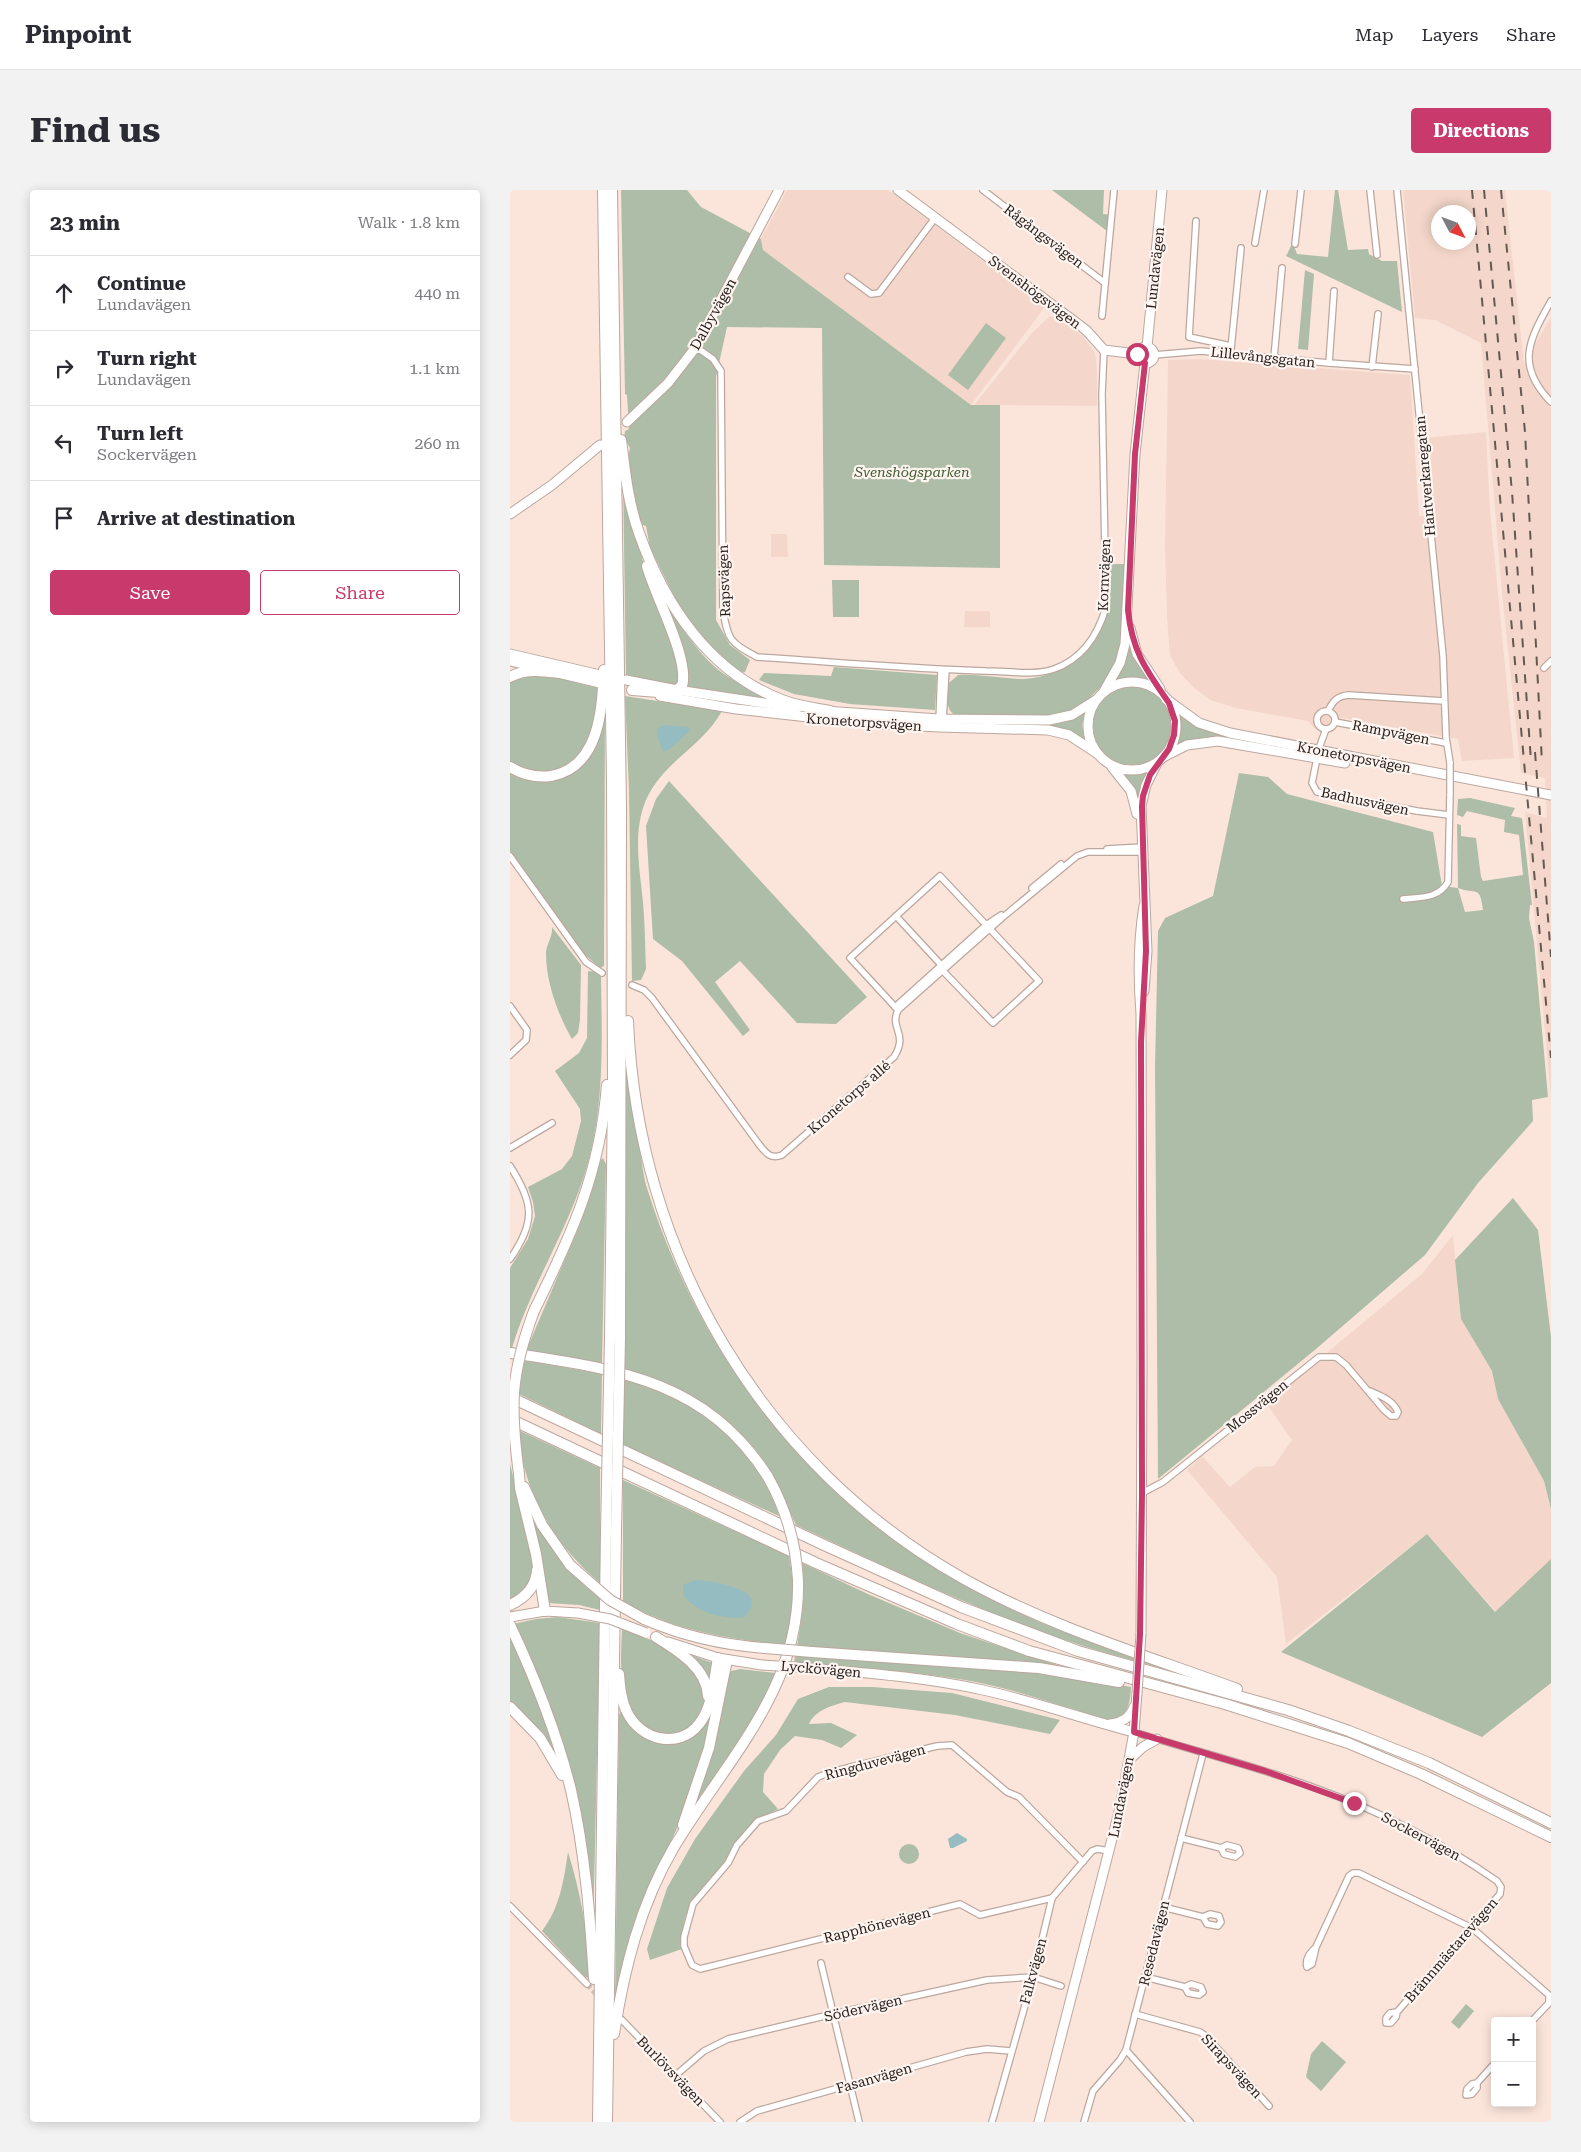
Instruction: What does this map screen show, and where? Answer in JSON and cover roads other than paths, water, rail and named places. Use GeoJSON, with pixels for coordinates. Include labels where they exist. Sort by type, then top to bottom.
{"type":"FeatureCollection","features":[{"type":"Feature","properties":{"kind":"highway"},"geometry":{"type":"LineString","coordinates":[[603,190],[612,780],[615,1337]]}},
{"type":"Feature","properties":{"kind":"highway"},"geometry":{"type":"LineString","coordinates":[[598,2122],[622,965],[616,377],[612,190]]}},
{"type":"Feature","properties":{"kind":"highway"},"geometry":{"type":"LineString","coordinates":[[616,377],[624,466],[638,532],[651,580],[683,664],[683,681],[677,690],[664,693],[628,686]]}},
{"type":"Feature","properties":{"kind":"highway"},"geometry":{"type":"LineString","coordinates":[[638,532],[669,596],[694,634],[716,660],[740,678],[771,696],[789,703],[830,711]]}},
{"type":"Feature","properties":{"kind":"highway"},"geometry":{"type":"LineString","coordinates":[[510,767],[532,776],[554,775],[571,767],[587,752],[594,740],[600,718],[610,620]]}},
{"type":"Feature","properties":{"kind":"highway"},"geometry":{"type":"LineString","coordinates":[[510,677],[535,671],[560,673]]}},
{"type":"Feature","properties":{"kind":"highway"},"geometry":{"type":"LineString","coordinates":[[622,965],[637,1114],[651,1178],[667,1229],[692,1287],[722,1342],[765,1405],[793,1440],[828,1476],[887,1528],[934,1561],[965,1579],[1061,1625],[1349,1731],[1429,1763],[1551,1823]]}},
{"type":"Feature","properties":{"kind":"highway"},"geometry":{"type":"LineString","coordinates":[[545,1612],[538,1566],[520,1488],[512,1434],[511,1389],[520,1348],[534,1311],[574,1225],[596,1162],[606,1102],[607,1036],[612,992]]}},
{"type":"Feature","properties":{"kind":"highway"},"geometry":{"type":"LineString","coordinates":[[510,1353],[615,1371],[638,1377],[686,1398],[716,1418],[733,1433],[758,1462],[779,1498],[791,1532],[797,1561],[798,1580],[796,1625],[788,1658],[780,1677],[749,1734],[674,1847]]}},
{"type":"Feature","properties":{"kind":"highway"},"geometry":{"type":"LineString","coordinates":[[510,1397],[819,1543],[970,1611],[1078,1652],[1288,1710]]}},
{"type":"Feature","properties":{"kind":"highway"},"geometry":{"type":"LineString","coordinates":[[510,1419],[816,1564],[957,1624],[1029,1651],[1225,1704],[1339,1740],[1387,1758],[1457,1790],[1551,1837]]}},
{"type":"Feature","properties":{"kind":"highway"},"geometry":{"type":"LineString","coordinates":[[519,1474],[542,1525],[570,1565],[610,1600],[668,1630],[743,1646],[1039,1668],[1068,1672],[1225,1704]]}},
{"type":"Feature","properties":{"kind":"highway"},"geometry":{"type":"LineString","coordinates":[[611,1531],[616,1554],[620,1687],[627,1712],[633,1722],[651,1736],[671,1739],[682,1737],[699,1724],[708,1704],[723,1659]]}},
{"type":"Feature","properties":{"kind":"highway"},"geometry":{"type":"LineString","coordinates":[[607,2122],[616,1554]]}},
{"type":"Feature","properties":{"kind":"highway"},"geometry":{"type":"LineString","coordinates":[[513,1603],[529,1591],[534,1583],[538,1566]]}},
{"type":"Feature","properties":{"kind":"highway"},"geometry":{"type":"LineString","coordinates":[[510,1625],[548,1716],[566,1774],[575,1813],[583,1860],[590,1924],[599,2038]]}},
{"type":"Feature","properties":{"kind":"highway"},"geometry":{"type":"LineString","coordinates":[[651,1635],[681,1654],[700,1673],[708,1692],[708,1704]]}},
{"type":"Feature","properties":{"kind":"highway"},"geometry":{"type":"LineString","coordinates":[[607,2072],[620,1992],[629,1954],[651,1893],[674,1847],[703,1769],[714,1727],[723,1659]]}},
{"type":"Feature","properties":{"kind":"highway"},"geometry":{"type":"LineString","coordinates":[[510,1707],[548,1748],[562,1776],[575,1813]]}},
{"type":"Feature","properties":{"kind":"main road","name":"Dalbyvägen"},"geometry":{"type":"LineString","coordinates":[[627,422],[668,383],[696,347],[779,190]]}},
{"type":"Feature","properties":{"kind":"main road","name":"Svenshögsvägen"},"geometry":{"type":"LineString","coordinates":[[898,190],[1086,330],[1104,350]]}},
{"type":"Feature","properties":{"kind":"main road","name":"Lundavägen"},"geometry":{"type":"LineString","coordinates":[[1147,347],[1162,190]]}},
{"type":"Feature","properties":{"kind":"main road"},"geometry":{"type":"LineString","coordinates":[[1147,347],[1153,350],[1154,355],[1150,362],[1145,363],[1140,360],[1137,354],[1140,349],[1147,347]]}},
{"type":"Feature","properties":{"kind":"main road"},"geometry":{"type":"LineString","coordinates":[[1104,350],[1137,354]]}},
{"type":"Feature","properties":{"kind":"main road","name":"Lundavägen"},"geometry":{"type":"LineString","coordinates":[[1142,850],[1133,795],[1123,779],[1098,754],[1090,740],[1088,730],[1089,714],[1122,658],[1128,610],[1135,454],[1145,363]]}},
{"type":"Feature","properties":{"kind":"main road"},"geometry":{"type":"LineString","coordinates":[[510,514],[600,446]]}},
{"type":"Feature","properties":{"kind":"main road","name":"Lundavägen"},"geometry":{"type":"LineString","coordinates":[[1039,2122],[1110,1851],[1134,1732],[1137,1698],[1142,1493],[1141,1014],[1138,983],[1140,930],[1144,906],[1143,796],[1150,775],[1171,745],[1175,731],[1173,711],[1135,649],[1130,632],[1128,610]]}},
{"type":"Feature","properties":{"kind":"main road"},"geometry":{"type":"LineString","coordinates":[[510,654],[600,679],[560,673],[510,660]]}},
{"type":"Feature","properties":{"kind":"main road"},"geometry":{"type":"LineString","coordinates":[[1100,696],[1117,684],[1134,682],[1150,686],[1165,697]]}},
{"type":"Feature","properties":{"kind":"main road","name":"Kronetorpsvägen"},"geometry":{"type":"LineString","coordinates":[[628,686],[717,706],[794,716],[1054,730],[1075,738],[1098,754]]}},
{"type":"Feature","properties":{"kind":"main road","name":"Kronetorpsvägen"},"geometry":{"type":"LineString","coordinates":[[677,690],[830,711],[941,723],[1055,720],[1072,715],[1100,696]]}},
{"type":"Feature","properties":{"kind":"main road","name":"Kronetorpsvägen"},"geometry":{"type":"LineString","coordinates":[[1165,697],[1193,719],[1211,728],[1318,755],[1551,800]]}},
{"type":"Feature","properties":{"kind":"main road","name":"Kronetorpsvägen"},"geometry":{"type":"LineString","coordinates":[[1161,758],[1187,745],[1218,741],[1318,755],[1551,795]]}},
{"type":"Feature","properties":{"kind":"main road","name":"Lundavägen"},"geometry":{"type":"LineString","coordinates":[[1107,762],[1116,767],[1131,770],[1146,767],[1161,758]]}},
{"type":"Feature","properties":{"kind":"main road","name":"Lyckövägen"},"geometry":{"type":"LineString","coordinates":[[510,1617],[528,1613],[578,1613],[610,1619],[723,1659],[762,1665],[923,1679],[963,1686],[1010,1697],[1134,1732]]}},
{"type":"Feature","properties":{"kind":"main road"},"geometry":{"type":"LineString","coordinates":[[1098,1723],[1122,1722],[1130,1715],[1137,1698]]}},
{"type":"Feature","properties":{"kind":"main road"},"geometry":{"type":"LineString","coordinates":[[1128,1760],[1143,1746],[1157,1740]]}},
{"type":"Feature","properties":{"kind":"street","name":"Rågångsvägen"},"geometry":{"type":"LineString","coordinates":[[982,190],[1106,283]]}},
{"type":"Feature","properties":{"kind":"street"},"geometry":{"type":"LineString","coordinates":[[1102,316],[1114,190]]}},
{"type":"Feature","properties":{"kind":"street"},"geometry":{"type":"LineString","coordinates":[[1256,243],[1264,190]]}},
{"type":"Feature","properties":{"kind":"street"},"geometry":{"type":"LineString","coordinates":[[1295,244],[1302,190]]}},
{"type":"Feature","properties":{"kind":"street"},"geometry":{"type":"LineString","coordinates":[[1370,190],[1377,255]]}},
{"type":"Feature","properties":{"kind":"street","name":"Hantverkaregatan"},"geometry":{"type":"LineString","coordinates":[[1397,190],[1408,322],[1415,369],[1443,656],[1446,743],[1450,763],[1449,815]]}},
{"type":"Feature","properties":{"kind":"street"},"geometry":{"type":"LineString","coordinates":[[848,277],[871,294],[879,293],[935,218]]}},
{"type":"Feature","properties":{"kind":"street"},"geometry":{"type":"LineString","coordinates":[[1196,222],[1189,337],[1231,346]]}},
{"type":"Feature","properties":{"kind":"street"},"geometry":{"type":"LineString","coordinates":[[1230,353],[1241,248]]}},
{"type":"Feature","properties":{"kind":"street"},"geometry":{"type":"LineString","coordinates":[[1274,358],[1282,268]]}},
{"type":"Feature","properties":{"kind":"street"},"geometry":{"type":"LineString","coordinates":[[1329,363],[1334,291]]}},
{"type":"Feature","properties":{"kind":"street"},"geometry":{"type":"LineString","coordinates":[[1551,301],[1532,336],[1528,356],[1531,373],[1537,385],[1551,402]]}},
{"type":"Feature","properties":{"kind":"street"},"geometry":{"type":"LineString","coordinates":[[1372,367],[1378,314]]}},
{"type":"Feature","properties":{"kind":"street","name":"Rapsvägen"},"geometry":{"type":"LineString","coordinates":[[696,347],[713,359],[721,370],[723,610],[727,633],[735,645],[757,657],[943,670]]}},
{"type":"Feature","properties":{"kind":"street","name":"Kornvägen"},"geometry":{"type":"LineString","coordinates":[[943,670],[1043,672],[1062,666],[1076,657],[1083,651],[1097,631],[1102,620],[1106,598],[1102,394],[1104,350]]}},
{"type":"Feature","properties":{"kind":"street","name":"Lillevångsgatan"},"geometry":{"type":"LineString","coordinates":[[1154,355],[1201,351],[1372,367],[1415,369]]}},
{"type":"Feature","properties":{"kind":"street"},"geometry":{"type":"LineString","coordinates":[[1544,668],[1551,661]]}},
{"type":"Feature","properties":{"kind":"street"},"geometry":{"type":"LineString","coordinates":[[941,723],[943,670]]}},
{"type":"Feature","properties":{"kind":"street"},"geometry":{"type":"LineString","coordinates":[[1318,755],[1326,729],[1320,728],[1316,720],[1320,713],[1328,711],[1340,696],[1444,701]]}},
{"type":"Feature","properties":{"kind":"street","name":"Rampvägen"},"geometry":{"type":"LineString","coordinates":[[1326,729],[1332,727],[1335,722],[1333,715],[1328,711]]}},
{"type":"Feature","properties":{"kind":"street","name":"Rampvägen"},"geometry":{"type":"LineString","coordinates":[[1335,722],[1446,743]]}},
{"type":"Feature","properties":{"kind":"street","name":"Badhusvägen"},"geometry":{"type":"LineString","coordinates":[[1318,755],[1312,778],[1313,787],[1317,792],[1417,812],[1449,815]]}},
{"type":"Feature","properties":{"kind":"street"},"geometry":{"type":"LineString","coordinates":[[1403,899],[1437,894],[1444,889],[1448,882],[1450,873],[1449,815]]}},
{"type":"Feature","properties":{"kind":"street"},"geometry":{"type":"LineString","coordinates":[[896,916],[943,968],[993,1023],[1039,982],[988,927],[940,876],[896,916],[850,958],[897,1008],[943,968],[988,927],[1001,915],[1073,854],[1084,850],[1142,850]]}},
{"type":"Feature","properties":{"kind":"street"},"geometry":{"type":"LineString","coordinates":[[510,856],[586,962],[602,973]]}},
{"type":"Feature","properties":{"kind":"street","name":"Kronetorps allé"},"geometry":{"type":"LineString","coordinates":[[632,985],[644,990],[652,998],[758,1143],[770,1156],[776,1158],[789,1150],[894,1057],[901,1040],[895,1022],[897,1008]]}},
{"type":"Feature","properties":{"kind":"street"},"geometry":{"type":"LineString","coordinates":[[510,1006],[527,1030],[526,1040],[510,1055]]}},
{"type":"Feature","properties":{"kind":"street"},"geometry":{"type":"LineString","coordinates":[[510,1148],[552,1123]]}},
{"type":"Feature","properties":{"kind":"street"},"geometry":{"type":"LineString","coordinates":[[510,1166],[525,1191],[530,1213],[519,1247],[510,1259]]}},
{"type":"Feature","properties":{"kind":"street","name":"Mossvägen"},"geometry":{"type":"LineString","coordinates":[[1142,1493],[1163,1482],[1318,1357],[1336,1357],[1346,1365],[1391,1416],[1396,1416],[1398,1412],[1395,1406],[1385,1398],[1370,1391]]}},
{"type":"Feature","properties":{"kind":"street","name":"Sockervägen"},"geometry":{"type":"LineString","coordinates":[[1134,1732],[1265,1771],[1354,1803],[1405,1826],[1470,1862],[1497,1881],[1501,1887]]}},
{"type":"Feature","properties":{"kind":"street","name":"Ringduvevägen"},"geometry":{"type":"LineString","coordinates":[[700,1969],[692,1965],[684,1946],[684,1937],[693,1904],[728,1863],[737,1845],[758,1821],[786,1811],[818,1777],[831,1772],[936,1746],[952,1745],[1007,1792],[1019,1797],[1083,1862]]}},
{"type":"Feature","properties":{"kind":"street","name":"Resedavägen"},"geometry":{"type":"LineString","coordinates":[[1084,2122],[1093,2091],[1120,2060],[1126,2050],[1203,1754]]}},
{"type":"Feature","properties":{"kind":"street"},"geometry":{"type":"LineString","coordinates":[[1181,1838],[1221,1848]]}},
{"type":"Feature","properties":{"kind":"street","name":"Falkvägen"},"geometry":{"type":"LineString","coordinates":[[992,2122],[1033,1978],[1052,1898],[1094,1849],[1110,1851]]}},
{"type":"Feature","properties":{"kind":"street"},"geometry":{"type":"LineString","coordinates":[[1316,1947],[1348,1879],[1356,1873],[1472,1928],[1550,1995],[1549,2002],[1536,2017]]}},
{"type":"Feature","properties":{"kind":"street","name":"Brännmästarevägen"},"geometry":{"type":"LineString","coordinates":[[1398,2012],[1472,1928],[1500,1894],[1501,1887]]}},
{"type":"Feature","properties":{"kind":"street","name":"Rapphönevägen"},"geometry":{"type":"LineString","coordinates":[[700,1969],[960,1904],[980,1916],[1052,1898]]}},
{"type":"Feature","properties":{"kind":"street"},"geometry":{"type":"LineString","coordinates":[[510,1906],[587,1984]]}},
{"type":"Feature","properties":{"kind":"street"},"geometry":{"type":"LineString","coordinates":[[1163,1907],[1203,1917]]}},
{"type":"Feature","properties":{"kind":"street"},"geometry":{"type":"LineString","coordinates":[[821,1963],[859,2122]]}},
{"type":"Feature","properties":{"kind":"street"},"geometry":{"type":"LineString","coordinates":[[1146,1977],[1185,1987]]}},
{"type":"Feature","properties":{"kind":"street","name":"Södervägen"},"geometry":{"type":"LineString","coordinates":[[676,2075],[704,2052],[728,2039],[833,2014],[987,1980],[1033,1978],[1061,1986]]}},
{"type":"Feature","properties":{"kind":"street","name":"Sirapsvägen"},"geometry":{"type":"LineString","coordinates":[[1135,2014],[1200,2032],[1206,2036],[1269,2106]]}},
{"type":"Feature","properties":{"kind":"street","name":"Burlövsvägen"},"geometry":{"type":"LineString","coordinates":[[622,2020],[720,2122]]}},
{"type":"Feature","properties":{"kind":"street","name":"Fasanvägen"},"geometry":{"type":"LineString","coordinates":[[740,2122],[757,2111],[971,2051],[987,2049],[1011,2051]]}},
{"type":"Feature","properties":{"kind":"street"},"geometry":{"type":"LineString","coordinates":[[1126,2050],[1190,2122]]}},
{"type":"Feature","properties":{"kind":"street"},"geometry":{"type":"LineString","coordinates":[[1477,2083],[1491,2068]]}},
{"type":"Feature","properties":{"kind":"water"},"geometry":{"type":"Polygon","coordinates":[[[666,725],[690,729],[678,742],[663,752],[657,735],[658,728],[666,725]]]}},
{"type":"Feature","properties":{"kind":"water"},"geometry":{"type":"Polygon","coordinates":[[[695,1580],[715,1582],[738,1589],[747,1594],[752,1600],[750,1608],[742,1618],[724,1617],[702,1610],[683,1595],[683,1585],[695,1580]]]}},
{"type":"Feature","properties":{"kind":"water"},"geometry":{"type":"Polygon","coordinates":[[[957,1833],[967,1839],[967,1841],[950,1848],[948,1839],[957,1833]]]}},
{"type":"Feature","properties":{"kind":"tunnel"},"geometry":{"type":"LineString","coordinates":[[587,1984],[599,1997]]}},
{"type":"Feature","properties":{"kind":"railway"},"geometry":{"type":"LineString","coordinates":[[1472,190],[1551,1058]]}},
{"type":"Feature","properties":{"kind":"railway"},"geometry":{"type":"LineString","coordinates":[[1484,190],[1512,492],[1531,761]]}},
{"type":"Feature","properties":{"kind":"railway"},"geometry":{"type":"LineString","coordinates":[[1501,190],[1525,432],[1542,763]]}},
{"type":"Feature","properties":{"kind":"railway"},"geometry":{"type":"LineString","coordinates":[[1535,752],[1551,957]]}},
{"type":"Feature","properties":{"kind":"park label","name":"Svenshögsparken"},"geometry":{"type":"Point","coordinates":[912,472]}}]}
